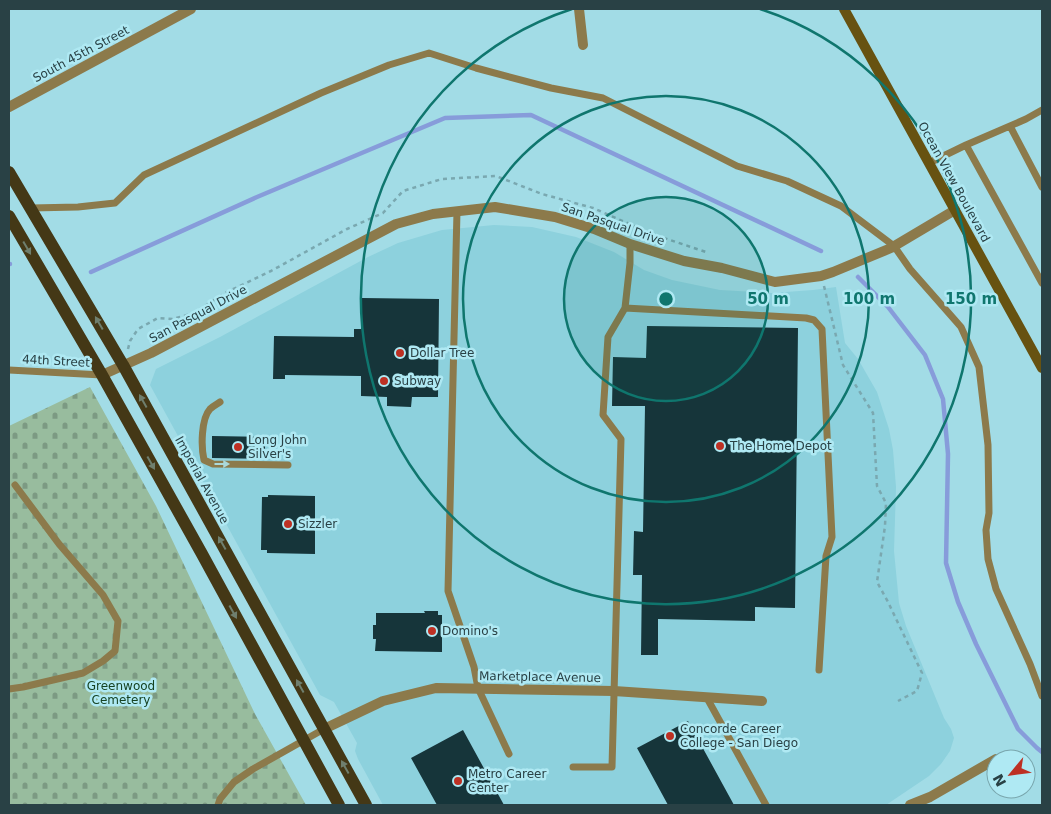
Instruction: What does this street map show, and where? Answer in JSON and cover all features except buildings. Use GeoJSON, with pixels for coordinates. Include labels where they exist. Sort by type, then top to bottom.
{"type":"FeatureCollection","features":[{"type":"Feature","properties":{"kind":"main road","name":"Ocean View Boulevard"},"geometry":{"type":"LineString","coordinates":[[844,9],[1042,368]]}},
{"type":"Feature","properties":{"kind":"main road","name":"Imperial Avenue"},"geometry":{"type":"LineString","coordinates":[[9,172],[123,365],[366,805]]}},
{"type":"Feature","properties":{"kind":"main road"},"geometry":{"type":"LineString","coordinates":[[9,216],[102,375],[339,805]]}},
{"type":"Feature","properties":{"kind":"street","name":"South 45th Street"},"geometry":{"type":"LineString","coordinates":[[9,107],[191,9]]}},
{"type":"Feature","properties":{"kind":"street"},"geometry":{"type":"LineString","coordinates":[[579,9],[583,45]]}},
{"type":"Feature","properties":{"kind":"street","name":"San Pasqual Drive"},"geometry":{"type":"LineString","coordinates":[[102,375],[151,353],[396,224],[433,214],[495,207],[556,217],[684,261],[722,268],[775,282],[821,276],[841,268],[894,246],[955,210]]}},
{"type":"Feature","properties":{"kind":"street","name":"Marketplace Avenue"},"geometry":{"type":"LineString","coordinates":[[324,728],[383,701],[436,688],[614,691],[762,701]]}},
{"type":"Feature","properties":{"kind":"street"},"geometry":{"type":"LineString","coordinates":[[910,805],[932,801],[986,766]]}},
{"type":"Feature","properties":{"kind":"lane"},"geometry":{"type":"LineString","coordinates":[[30,208],[78,207],[115,203],[144,175],[321,93],[389,65],[429,53],[551,88],[603,98],[738,166],[787,181],[841,206],[894,246],[910,269],[961,327],[979,367],[988,445],[989,513],[986,530],[988,559],[996,589],[1030,664],[1042,696]]}},
{"type":"Feature","properties":{"kind":"lane"},"geometry":{"type":"LineString","coordinates":[[929,163],[1042,110]]}},
{"type":"Feature","properties":{"kind":"lane"},"geometry":{"type":"LineString","coordinates":[[1010,126],[1042,187]]}},
{"type":"Feature","properties":{"kind":"lane"},"geometry":{"type":"LineString","coordinates":[[966,144],[1042,282]]}},
{"type":"Feature","properties":{"kind":"lane"},"geometry":{"type":"LineString","coordinates":[[458,211],[448,591],[474,667],[478,688],[509,754]]}},
{"type":"Feature","properties":{"kind":"lane"},"geometry":{"type":"LineString","coordinates":[[573,767],[612,767],[621,439],[602,415],[608,337],[625,308],[630,244]]}},
{"type":"Feature","properties":{"kind":"lane"},"geometry":{"type":"LineString","coordinates":[[625,308],[806,318],[814,320],[822,328],[832,537],[826,556],[819,670]]}},
{"type":"Feature","properties":{"kind":"lane","name":"44th Street"},"geometry":{"type":"LineString","coordinates":[[9,370],[102,375]]}},
{"type":"Feature","properties":{"kind":"lane"},"geometry":{"type":"LineString","coordinates":[[220,402],[210,409],[204,420],[202,450],[204,460],[213,464],[288,465]]}},
{"type":"Feature","properties":{"kind":"lane"},"geometry":{"type":"LineString","coordinates":[[9,689],[83,672],[103,661],[115,651],[118,620],[103,594],[60,544],[15,485]]}},
{"type":"Feature","properties":{"kind":"lane"},"geometry":{"type":"LineString","coordinates":[[706,698],[766,805]]}},
{"type":"Feature","properties":{"kind":"lane"},"geometry":{"type":"LineString","coordinates":[[218,805],[220,799],[234,782],[324,728]]}},
{"type":"Feature","properties":{"kind":"shaded area"},"geometry":{"type":"Polygon","coordinates":[[[494,225],[532,227],[576,237],[614,252],[644,270],[672,280],[720,290],[772,293],[836,287],[845,343],[858,359],[877,392],[889,429],[896,487],[894,551],[899,603],[906,626],[954,738],[950,751],[929,776],[886,805],[383,805],[358,759],[355,751],[357,743],[334,702],[320,695],[150,385],[156,369],[398,243],[442,230],[494,225]]]}},
{"type":"Feature","properties":{"kind":"green space","name":"Greenwood Cemetery"},"geometry":{"type":"Polygon","coordinates":[[[90,387],[156,506],[255,714],[306,805],[9,805],[9,426],[90,387]]]}},
{"type":"Feature","properties":{"kind":"waterway"},"geometry":{"type":"LineString","coordinates":[[91,272],[257,197],[445,118],[531,115],[821,251]]}},
{"type":"Feature","properties":{"kind":"waterway"},"geometry":{"type":"LineString","coordinates":[[858,277],[888,307],[925,355],[943,399],[948,454],[946,563],[958,602],[976,644],[1018,729],[1042,752]]}},
{"type":"Feature","properties":{"kind":"place","name":"Dollar Tree"},"geometry":{"type":"Point","coordinates":[400,353]}},
{"type":"Feature","properties":{"kind":"place","name":"Subway"},"geometry":{"type":"Point","coordinates":[384,381]}},
{"type":"Feature","properties":{"kind":"place","name":"The Home Depot"},"geometry":{"type":"Point","coordinates":[720,446]}},
{"type":"Feature","properties":{"kind":"place","name":"Long John Silver's"},"geometry":{"type":"Point","coordinates":[238,447]}},
{"type":"Feature","properties":{"kind":"place","name":"Sizzler"},"geometry":{"type":"Point","coordinates":[288,524]}},
{"type":"Feature","properties":{"kind":"place","name":"Domino's"},"geometry":{"type":"Point","coordinates":[432,631]}},
{"type":"Feature","properties":{"kind":"place","name":"Concorde Career College - San Diego"},"geometry":{"type":"Point","coordinates":[670,736]}},
{"type":"Feature","properties":{"kind":"place","name":"Metro Career Center"},"geometry":{"type":"Point","coordinates":[458,781]}}]}
